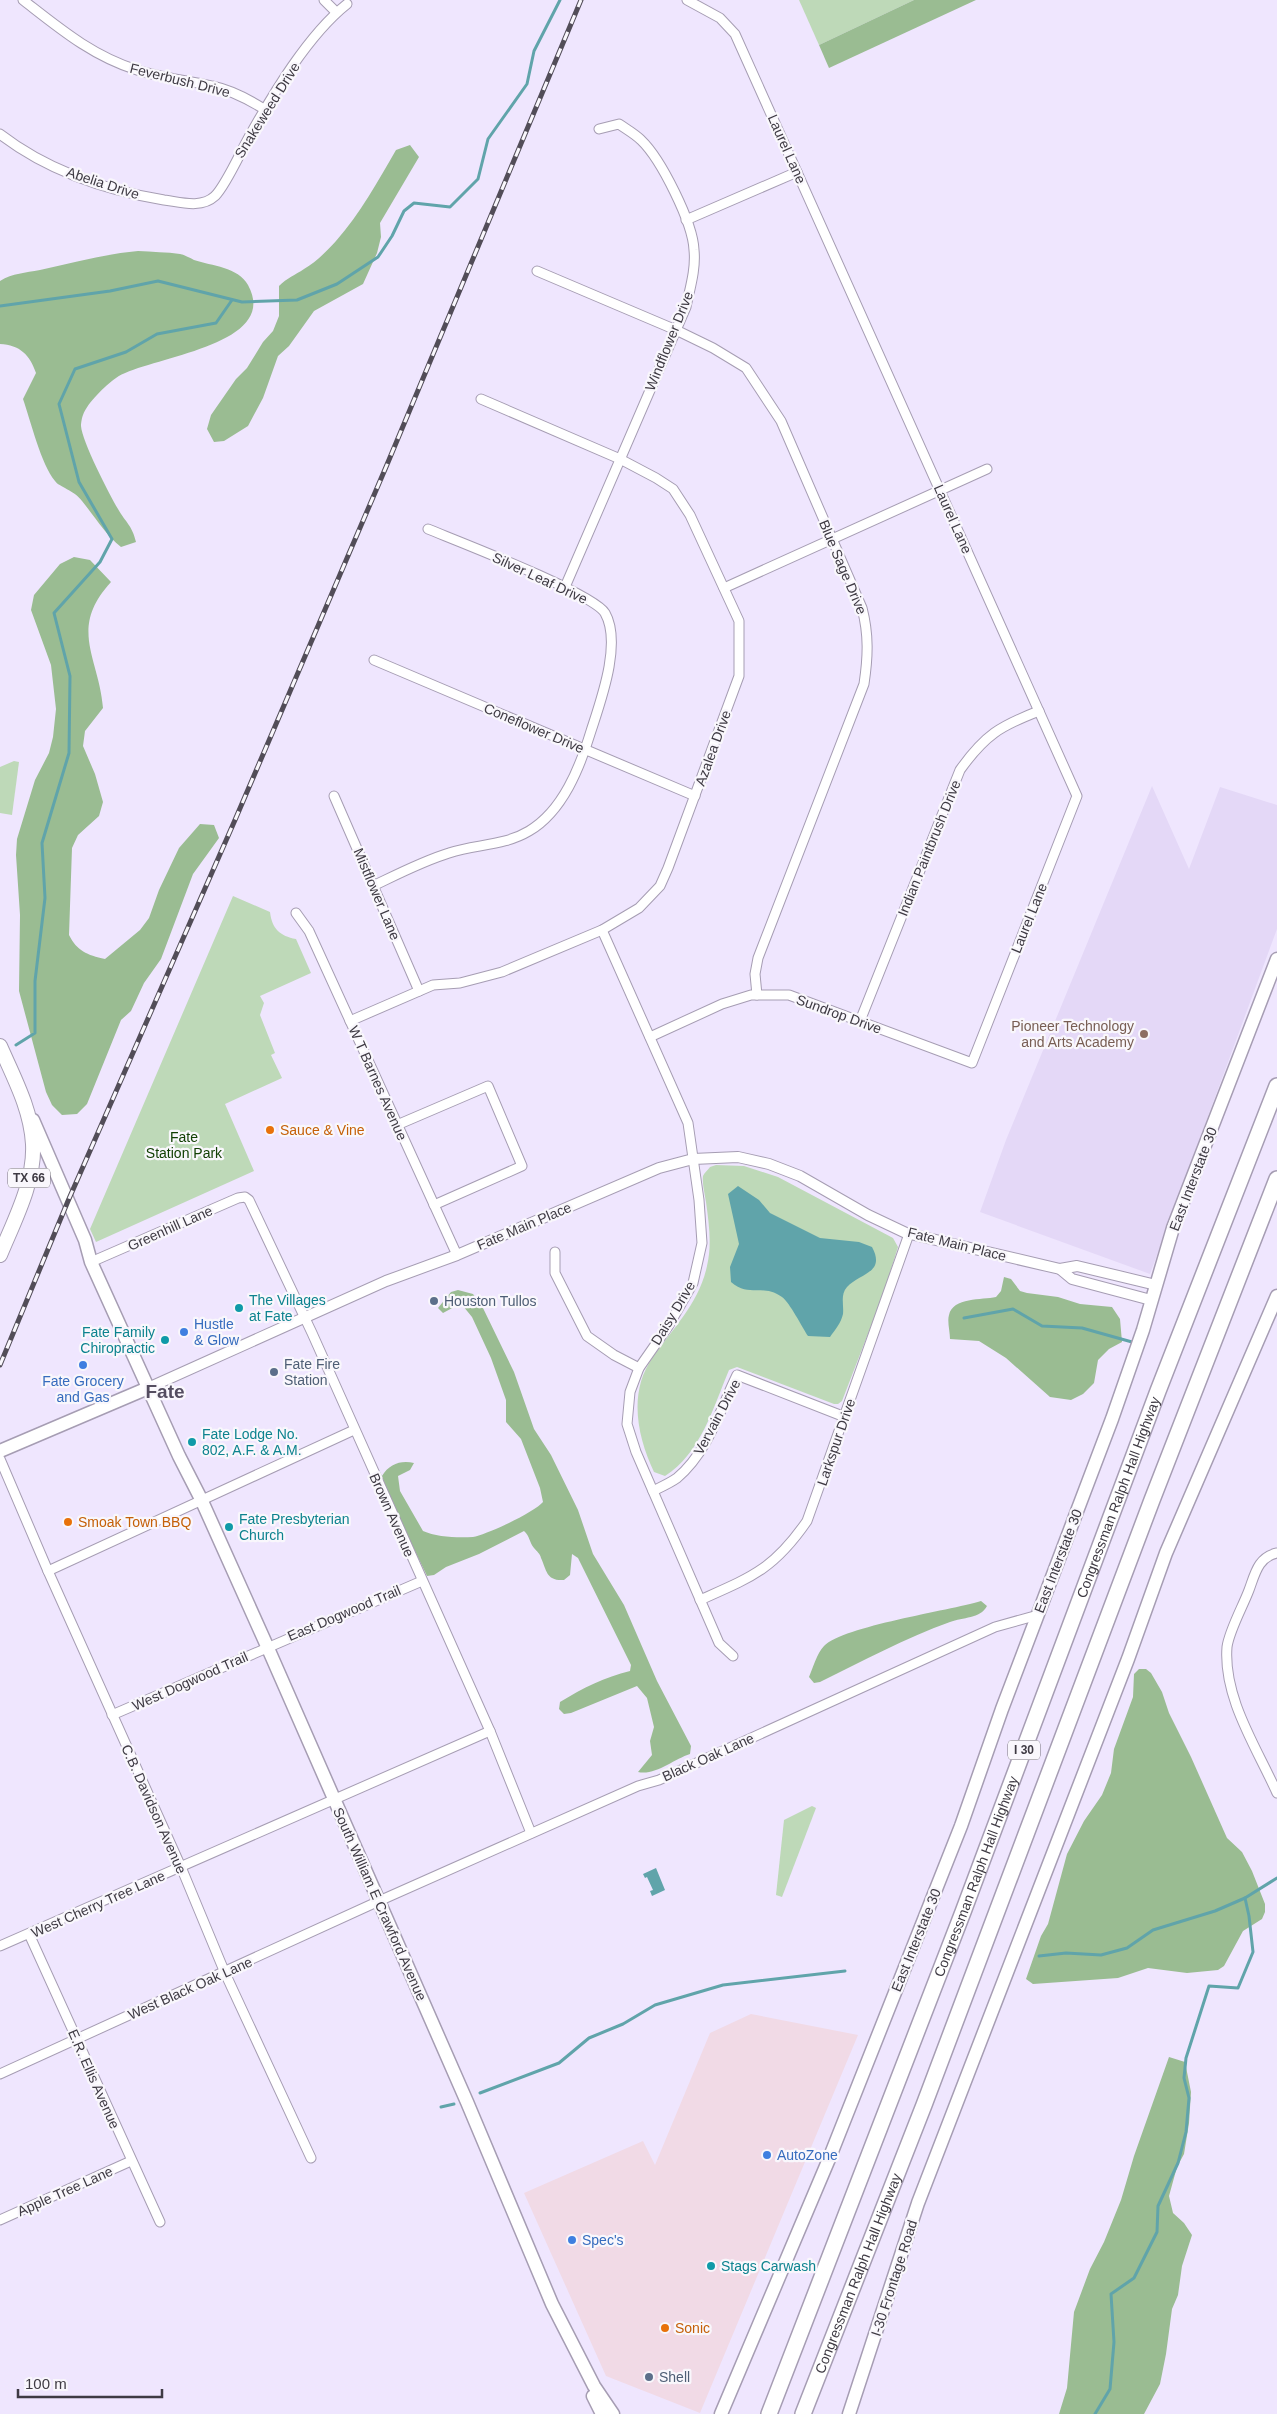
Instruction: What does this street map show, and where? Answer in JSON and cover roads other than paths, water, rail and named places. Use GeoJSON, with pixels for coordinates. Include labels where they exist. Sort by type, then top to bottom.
{"type":"FeatureCollection","features":[{"type":"Feature","properties":{"kind":"highway","name":"Congressman Ralph Hall Highway"},"geometry":{"type":"LineString","coordinates":[[769,2414],[963,1912],[1158,1392],[1277,1086]]}},
{"type":"Feature","properties":{"kind":"highway","name":"Congressman Ralph Hall Highway"},"geometry":{"type":"LineString","coordinates":[[803,2414],[924,2105],[1148,1509],[1277,1179]]}},
{"type":"Feature","properties":{"kind":"main road","name":"East Interstate 30"},"geometry":{"type":"LineString","coordinates":[[721,2414],[829,2159],[961,1826],[1112,1419],[1173,1228],[1277,959]]}},
{"type":"Feature","properties":{"kind":"main road","name":"TX 66"},"geometry":{"type":"LineString","coordinates":[[0,1046],[23,1098],[31,1128],[32,1161],[18,1214],[0,1255]]}},
{"type":"Feature","properties":{"kind":"main road","name":"South William E Crawford Avenue"},"geometry":{"type":"LineString","coordinates":[[23,1098],[85,1240],[91,1262],[267,1646],[552,2304],[577,2354]]}},
{"type":"Feature","properties":{"kind":"main road","name":"I-30 Frontage Road"},"geometry":{"type":"LineString","coordinates":[[849,2414],[918,2203],[1128,1658],[1166,1553],[1277,1296]]}},
{"type":"Feature","properties":{"kind":"main road","name":"Fate Main Place"},"geometry":{"type":"LineString","coordinates":[[0,1451],[148,1388]]}},
{"type":"Feature","properties":{"kind":"main road"},"geometry":{"type":"LineString","coordinates":[[577,2354],[589,2388],[602,2414]]}},
{"type":"Feature","properties":{"kind":"main road"},"geometry":{"type":"LineString","coordinates":[[577,2354],[613,2414]]}},
{"type":"Feature","properties":{"kind":"street","name":"Feverbush Drive"},"geometry":{"type":"LineString","coordinates":[[23,0],[70,37],[101,56],[137,70],[176,80],[212,86],[243,96],[264,109]]}},
{"type":"Feature","properties":{"kind":"street"},"geometry":{"type":"LineString","coordinates":[[324,0],[336,12]]}},
{"type":"Feature","properties":{"kind":"street","name":"Laurel Lane"},"geometry":{"type":"LineString","coordinates":[[687,0],[720,18],[735,34],[1078,796],[972,1063]]}},
{"type":"Feature","properties":{"kind":"street","name":"Snakeweed Drive"},"geometry":{"type":"LineString","coordinates":[[213,198],[219,191],[264,109],[297,60],[336,12],[347,4]]}},
{"type":"Feature","properties":{"kind":"street","name":"Windflower Drive"},"geometry":{"type":"LineString","coordinates":[[565,587],[686,307],[693,276],[694,249],[686,220],[672,186],[641,140],[619,124],[599,129]]}},
{"type":"Feature","properties":{"kind":"street","name":"Abelia Drive"},"geometry":{"type":"LineString","coordinates":[[2,139],[71,175],[128,194],[197,204],[213,198]]}},
{"type":"Feature","properties":{"kind":"street"},"geometry":{"type":"LineString","coordinates":[[686,220],[797,172]]}},
{"type":"Feature","properties":{"kind":"street","name":"Blue Sage Drive"},"geometry":{"type":"LineString","coordinates":[[537,271],[676,330],[746,368],[781,421],[862,608],[867,627],[869,653],[864,684],[758,958],[755,974],[757,995]]}},
{"type":"Feature","properties":{"kind":"street","name":"Azalea Drive"},"geometry":{"type":"LineString","coordinates":[[350,1021],[433,985],[460,983],[502,972],[602,930],[639,908],[660,886],[739,676],[739,622],[690,515],[672,489],[656,478],[620,459],[481,400]]}},
{"type":"Feature","properties":{"kind":"street"},"geometry":{"type":"LineString","coordinates":[[724,588],[987,469]]}},
{"type":"Feature","properties":{"kind":"street","name":"Silver Leaf Drive"},"geometry":{"type":"LineString","coordinates":[[373,886],[442,855],[505,843],[529,831],[548,817],[566,791],[585,750],[607,682],[611,660],[610,632],[605,614],[599,606],[565,587],[428,529]]}},
{"type":"Feature","properties":{"kind":"street","name":"Coneflower Drive"},"geometry":{"type":"LineString","coordinates":[[374,660],[695,796]]}},
{"type":"Feature","properties":{"kind":"street","name":"Indian Paintbrush Drive"},"geometry":{"type":"LineString","coordinates":[[860,1021],[960,770],[977,746],[997,730],[1039,711]]}},
{"type":"Feature","properties":{"kind":"street","name":"Mistflower Lane"},"geometry":{"type":"LineString","coordinates":[[334,796],[419,992]]}},
{"type":"Feature","properties":{"kind":"street","name":"W T Barnes Avenue"},"geometry":{"type":"LineString","coordinates":[[296,913],[310,931],[458,1255]]}},
{"type":"Feature","properties":{"kind":"street","name":"Daisy Drive"},"geometry":{"type":"LineString","coordinates":[[602,930],[688,1123],[694,1159],[702,1244],[694,1283],[669,1325],[639,1368],[630,1392],[627,1424],[636,1452],[719,1643],[733,1656]]}},
{"type":"Feature","properties":{"kind":"street","name":"Sundrop Drive"},"geometry":{"type":"LineString","coordinates":[[650,1037],[722,1004],[757,995],[789,995],[972,1063]]}},
{"type":"Feature","properties":{"kind":"street"},"geometry":{"type":"LineString","coordinates":[[397,1125],[488,1086],[522,1166],[434,1205]]}},
{"type":"Feature","properties":{"kind":"street","name":"Fate Main Place"},"geometry":{"type":"LineString","coordinates":[[148,1388],[386,1281],[458,1255],[659,1168],[694,1159],[738,1157],[769,1164],[800,1176],[868,1214],[909,1234],[1060,1268],[1077,1266],[1156,1285]]}},
{"type":"Feature","properties":{"kind":"street","name":"Greenhill Lane"},"geometry":{"type":"LineString","coordinates":[[91,1262],[238,1198],[245,1197],[249,1200]]}},
{"type":"Feature","properties":{"kind":"street","name":"Brown Avenue"},"geometry":{"type":"LineString","coordinates":[[249,1200],[490,1732],[531,1833]]}},
{"type":"Feature","properties":{"kind":"street","name":"Larkspur Drive"},"geometry":{"type":"LineString","coordinates":[[700,1600],[748,1579],[775,1562],[807,1521],[816,1501],[909,1234]]}},
{"type":"Feature","properties":{"kind":"street"},"geometry":{"type":"LineString","coordinates":[[554,1252],[555,1273],[588,1336],[614,1355],[639,1368]]}},
{"type":"Feature","properties":{"kind":"street","name":"Fate Main Place"},"geometry":{"type":"LineString","coordinates":[[1060,1268],[1072,1279],[1151,1300]]}},
{"type":"Feature","properties":{"kind":"street","name":"Vervain Drive"},"geometry":{"type":"LineString","coordinates":[[653,1491],[675,1479],[688,1467],[703,1448],[737,1375],[845,1417]]}},
{"type":"Feature","properties":{"kind":"street"},"geometry":{"type":"LineString","coordinates":[[48,1571],[354,1430]]}},
{"type":"Feature","properties":{"kind":"street","name":"C.B. Davidson Avenue"},"geometry":{"type":"LineString","coordinates":[[0,1458],[48,1571],[181,1867],[225,1973],[311,2158]]}},
{"type":"Feature","properties":{"kind":"street"},"geometry":{"type":"LineString","coordinates":[[1277,1553],[1270,1555],[1259,1565],[1227,1645],[1228,1674],[1239,1710],[1277,1793]]}},
{"type":"Feature","properties":{"kind":"street","name":"East Dogwood Trail"},"geometry":{"type":"LineString","coordinates":[[267,1646],[422,1581]]}},
{"type":"Feature","properties":{"kind":"street","name":"Black Oak Lane"},"geometry":{"type":"LineString","coordinates":[[379,1901],[638,1786],[659,1780],[995,1626],[1038,1615]]}},
{"type":"Feature","properties":{"kind":"street","name":"West Dogwood Trail"},"geometry":{"type":"LineString","coordinates":[[112,1715],[267,1646]]}},
{"type":"Feature","properties":{"kind":"street","name":"West Cherry Tree Lane"},"geometry":{"type":"LineString","coordinates":[[0,1946],[490,1732]]}},
{"type":"Feature","properties":{"kind":"street","name":"West Black Oak Lane"},"geometry":{"type":"LineString","coordinates":[[0,2074],[225,1973],[379,1901]]}},
{"type":"Feature","properties":{"kind":"street","name":"E.R. Ellis Avenue"},"geometry":{"type":"LineString","coordinates":[[29,1934],[160,2222]]}},
{"type":"Feature","properties":{"kind":"street","name":"Apple Tree Lane"},"geometry":{"type":"LineString","coordinates":[[0,2220],[131,2161]]}},
{"type":"Feature","properties":{"kind":"waterway"},"geometry":{"type":"LineString","coordinates":[[0,306],[110,291],[158,281],[242,302],[297,300],[337,284],[378,257],[392,236],[404,211],[414,203],[450,207],[478,179],[488,139],[527,84],[534,51],[560,0]]}},
{"type":"Feature","properties":{"kind":"waterway"},"geometry":{"type":"LineString","coordinates":[[16,1045],[35,1033],[35,981],[45,898],[42,843],[69,753],[70,676],[54,613],[100,562],[112,539],[79,482],[59,404],[75,369],[126,352],[157,334],[216,323],[232,300]]}},
{"type":"Feature","properties":{"kind":"waterway"},"geometry":{"type":"LineString","coordinates":[[964,1318],[1013,1309],[1042,1326],[1082,1328],[1132,1342]]}},
{"type":"Feature","properties":{"kind":"waterway"},"geometry":{"type":"LineString","coordinates":[[1095,2414],[1110,2389],[1114,2342],[1111,2294],[1134,2278],[1157,2232],[1158,2206],[1178,2163],[1186,2132],[1189,2098],[1184,2078],[1186,2058],[1209,1986],[1238,1988],[1253,1952],[1245,1898],[1277,1878]]}},
{"type":"Feature","properties":{"kind":"waterway"},"geometry":{"type":"LineString","coordinates":[[1039,1956],[1066,1953],[1101,1955],[1127,1948],[1153,1930],[1215,1911],[1245,1898]]}},
{"type":"Feature","properties":{"kind":"waterway"},"geometry":{"type":"LineString","coordinates":[[480,2093],[559,2063],[589,2038],[623,2024],[655,2005],[723,1985],[845,1971]]}},
{"type":"Feature","properties":{"kind":"waterway"},"geometry":{"type":"LineString","coordinates":[[441,2107],[454,2104]]}},
{"type":"Feature","properties":{"kind":"railway"},"geometry":{"type":"LineString","coordinates":[[0,1365],[68,1201],[235,820],[386,467],[581,0]]}},
{"type":"Feature","properties":{"kind":"place","name":"Pioneer Technology and Arts Academy"},"geometry":{"type":"Point","coordinates":[1144,1034]}},
{"type":"Feature","properties":{"kind":"place","name":"Sauce & Vine"},"geometry":{"type":"Point","coordinates":[270,1130]}},
{"type":"Feature","properties":{"kind":"place","name":"Houston Tullos"},"geometry":{"type":"Point","coordinates":[434,1301]}},
{"type":"Feature","properties":{"kind":"place","name":"The Villages at Fate"},"geometry":{"type":"Point","coordinates":[239,1308]}},
{"type":"Feature","properties":{"kind":"place","name":"Hustle & Glow"},"geometry":{"type":"Point","coordinates":[184,1332]}},
{"type":"Feature","properties":{"kind":"place","name":"Fate Family Chiropractic"},"geometry":{"type":"Point","coordinates":[165,1340]}},
{"type":"Feature","properties":{"kind":"place","name":"Fate Grocery and Gas"},"geometry":{"type":"Point","coordinates":[83,1365]}},
{"type":"Feature","properties":{"kind":"place","name":"Fate Fire Station"},"geometry":{"type":"Point","coordinates":[274,1372]}},
{"type":"Feature","properties":{"kind":"place","name":"Fate Lodge No. 802, A.F. & A.M."},"geometry":{"type":"Point","coordinates":[192,1442]}},
{"type":"Feature","properties":{"kind":"place","name":"Smoak Town BBQ"},"geometry":{"type":"Point","coordinates":[68,1522]}},
{"type":"Feature","properties":{"kind":"place","name":"Fate Presbyterian Church"},"geometry":{"type":"Point","coordinates":[229,1527]}},
{"type":"Feature","properties":{"kind":"place","name":"AutoZone"},"geometry":{"type":"Point","coordinates":[767,2155]}},
{"type":"Feature","properties":{"kind":"place","name":"Spec's"},"geometry":{"type":"Point","coordinates":[572,2240]}},
{"type":"Feature","properties":{"kind":"place","name":"Stags Carwash"},"geometry":{"type":"Point","coordinates":[711,2266]}},
{"type":"Feature","properties":{"kind":"place","name":"Sonic"},"geometry":{"type":"Point","coordinates":[665,2328]}},
{"type":"Feature","properties":{"kind":"place","name":"Shell"},"geometry":{"type":"Point","coordinates":[649,2377]}},
{"type":"Feature","properties":{"kind":"district","name":"Fate"},"geometry":{"type":"Point","coordinates":[165,1391]}},
{"type":"Feature","properties":{"kind":"park label","name":"Fate Station Park"},"geometry":{"type":"Point","coordinates":[184,1146]}}]}
